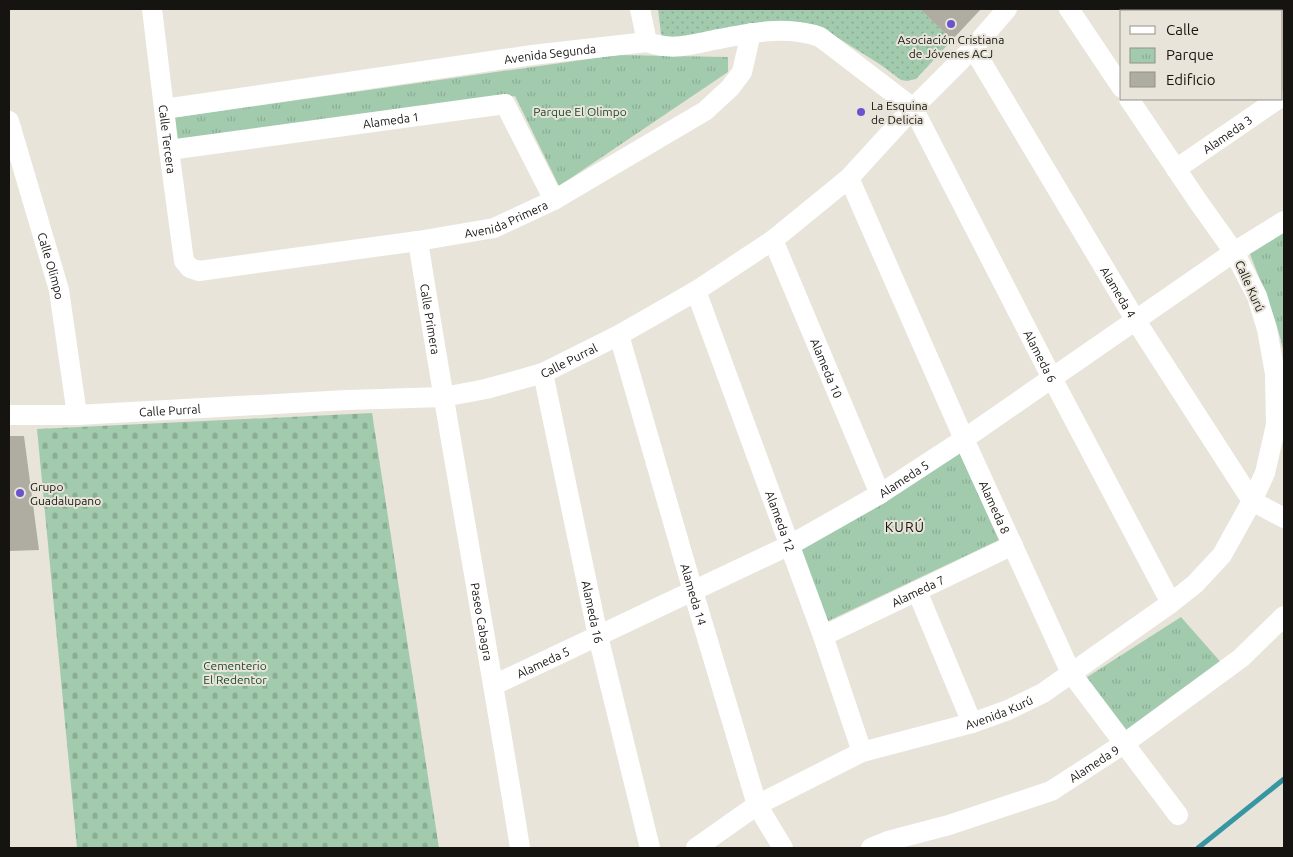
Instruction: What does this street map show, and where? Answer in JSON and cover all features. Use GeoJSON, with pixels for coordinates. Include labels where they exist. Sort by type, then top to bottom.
{"type":"FeatureCollection","features":[{"type":"Feature","properties":{"kind":"street","name":"Calle Tercera"},"geometry":{"type":"LineString","coordinates":[[152,9],[184,261],[190,268]]}},
{"type":"Feature","properties":{"kind":"street"},"geometry":{"type":"LineString","coordinates":[[640,9],[647,42]]}},
{"type":"Feature","properties":{"kind":"street","name":"Calle Kurú"},"geometry":{"type":"LineString","coordinates":[[1069,9],[1120,85]]}},
{"type":"Feature","properties":{"kind":"street","name":"Calle Purral"},"geometry":{"type":"LineString","coordinates":[[9,415],[77,415],[347,400],[443,397],[543,373],[619,335],[696,291],[774,240],[849,178],[913,108],[973,48],[998,12]]}},
{"type":"Feature","properties":{"kind":"street","name":"Avenida Segunda"},"geometry":{"type":"LineString","coordinates":[[164,109],[532,55],[647,42],[661,47],[678,47],[751,32],[804,32],[820,37],[913,108]]}},
{"type":"Feature","properties":{"kind":"street","name":"Avenida Primera"},"geometry":{"type":"LineString","coordinates":[[190,268],[199,271],[418,241],[494,228],[554,200],[705,111],[730,88],[742,72],[751,32]]}},
{"type":"Feature","properties":{"kind":"street","name":"Alameda 4"},"geometry":{"type":"LineString","coordinates":[[973,48],[1136,320],[1252,501],[1284,518]]}},
{"type":"Feature","properties":{"kind":"street","name":"Calle Kurú"},"geometry":{"type":"LineString","coordinates":[[1130,100],[1234,252],[1257,296],[1267,329],[1275,374],[1276,425],[1265,473],[1252,501]]}},
{"type":"Feature","properties":{"kind":"street","name":"Alameda 3"},"geometry":{"type":"LineString","coordinates":[[1176,169],[1277,100]]}},
{"type":"Feature","properties":{"kind":"street","name":"Alameda 1"},"geometry":{"type":"LineString","coordinates":[[169,150],[505,104],[554,200]]}},
{"type":"Feature","properties":{"kind":"street","name":"Alameda 6"},"geometry":{"type":"LineString","coordinates":[[913,108],[1052,378],[1171,603]]}},
{"type":"Feature","properties":{"kind":"street","name":"Calle Olimpo"},"geometry":{"type":"LineString","coordinates":[[9,121],[59,290],[77,415]]}},
{"type":"Feature","properties":{"kind":"street","name":"Alameda 8"},"geometry":{"type":"LineString","coordinates":[[849,178],[964,439],[1072,673],[1178,815]]}},
{"type":"Feature","properties":{"kind":"street","name":"Alameda 5"},"geometry":{"type":"LineString","coordinates":[[494,685],[790,545],[880,494],[964,439],[1234,252],[1284,221]]}},
{"type":"Feature","properties":{"kind":"street","name":"Alameda 10"},"geometry":{"type":"LineString","coordinates":[[774,240],[880,494]]}},
{"type":"Feature","properties":{"kind":"street","name":"Calle Primera"},"geometry":{"type":"LineString","coordinates":[[418,241],[443,397]]}},
{"type":"Feature","properties":{"kind":"street","name":"Alameda 12"},"geometry":{"type":"LineString","coordinates":[[696,291],[823,636],[862,752]]}},
{"type":"Feature","properties":{"kind":"street","name":"Alameda 14"},"geometry":{"type":"LineString","coordinates":[[619,335],[757,805],[783,848]]}},
{"type":"Feature","properties":{"kind":"street","name":"Alameda 16"},"geometry":{"type":"LineString","coordinates":[[543,373],[598,636],[650,848]]}},
{"type":"Feature","properties":{"kind":"street"},"geometry":{"type":"LineString","coordinates":[[1276,425],[1284,374]]}},
{"type":"Feature","properties":{"kind":"street","name":"Paseo Cabagra"},"geometry":{"type":"LineString","coordinates":[[443,397],[464,527],[494,685],[520,848]]}},
{"type":"Feature","properties":{"kind":"street","name":"Avenida Kurú"},"geometry":{"type":"LineString","coordinates":[[696,848],[757,805],[862,752],[972,723],[1008,710],[1043,693],[1195,584],[1222,554],[1252,501]]}},
{"type":"Feature","properties":{"kind":"street","name":"Alameda 7"},"geometry":{"type":"LineString","coordinates":[[823,636],[1013,545]]}},
{"type":"Feature","properties":{"kind":"street"},"geometry":{"type":"LineString","coordinates":[[917,591],[972,723]]}},
{"type":"Feature","properties":{"kind":"street","name":"Alameda 9"},"geometry":{"type":"LineString","coordinates":[[871,848],[888,841],[949,825],[1051,791],[1126,743],[1241,658],[1284,616]]}},
{"type":"Feature","properties":{"kind":"shaded area"},"geometry":{"type":"Polygon","coordinates":[[[1284,9],[1284,48],[1283,10],[1254,10],[1284,9]]]}},
{"type":"Feature","properties":{"kind":"green space"},"geometry":{"type":"Polygon","coordinates":[[[658,9],[920,9],[952,40],[916,79],[907,81],[901,80],[881,65],[819,26],[799,22],[664,39],[661,34],[658,9]]]}},
{"type":"Feature","properties":{"kind":"green space","name":"Parque El Olimpo"},"geometry":{"type":"Polygon","coordinates":[[[617,55],[728,57],[728,72],[559,186],[515,96],[176,141],[171,118],[617,55]]]}},
{"type":"Feature","properties":{"kind":"green space"},"geometry":{"type":"Polygon","coordinates":[[[1284,228],[1284,353],[1273,313],[1248,249],[1284,228]]]}},
{"type":"Feature","properties":{"kind":"green space","name":"Cementerio El Redentor"},"geometry":{"type":"Polygon","coordinates":[[[372,413],[439,848],[77,848],[37,429],[372,413]]]}},
{"type":"Feature","properties":{"kind":"green space"},"geometry":{"type":"Polygon","coordinates":[[[959,452],[999,540],[824,623],[796,547],[959,452]]]}},
{"type":"Feature","properties":{"kind":"green space"},"geometry":{"type":"Polygon","coordinates":[[[1181,617],[1225,667],[1125,735],[1084,679],[1181,617]]]}},
{"type":"Feature","properties":{"kind":"building","name":"Asociación Cristiana de Jóvenes ACJ"},"geometry":{"type":"Polygon","coordinates":[[[920,9],[981,9],[952,40],[920,9]]]}},
{"type":"Feature","properties":{"kind":"building","name":"Grupo Guadalupano"},"geometry":{"type":"Polygon","coordinates":[[[9,436],[24,436],[39,550],[9,551],[9,436]]]}},
{"type":"Feature","properties":{"kind":"waterway"},"geometry":{"type":"LineString","coordinates":[[1198,848],[1284,779]]}},
{"type":"Feature","properties":{"kind":"place","name":"Asociación Cristiana de Jóvenes ACJ"},"geometry":{"type":"Point","coordinates":[951,24]}},
{"type":"Feature","properties":{"kind":"place","name":"La Esquina de Delicia"},"geometry":{"type":"Point","coordinates":[861,112]}},
{"type":"Feature","properties":{"kind":"place","name":"Grupo Guadalupano"},"geometry":{"type":"Point","coordinates":[20,493]}},
{"type":"Feature","properties":{"kind":"district","name":"KURÚ"},"geometry":{"type":"Point","coordinates":[905,527]}}]}
